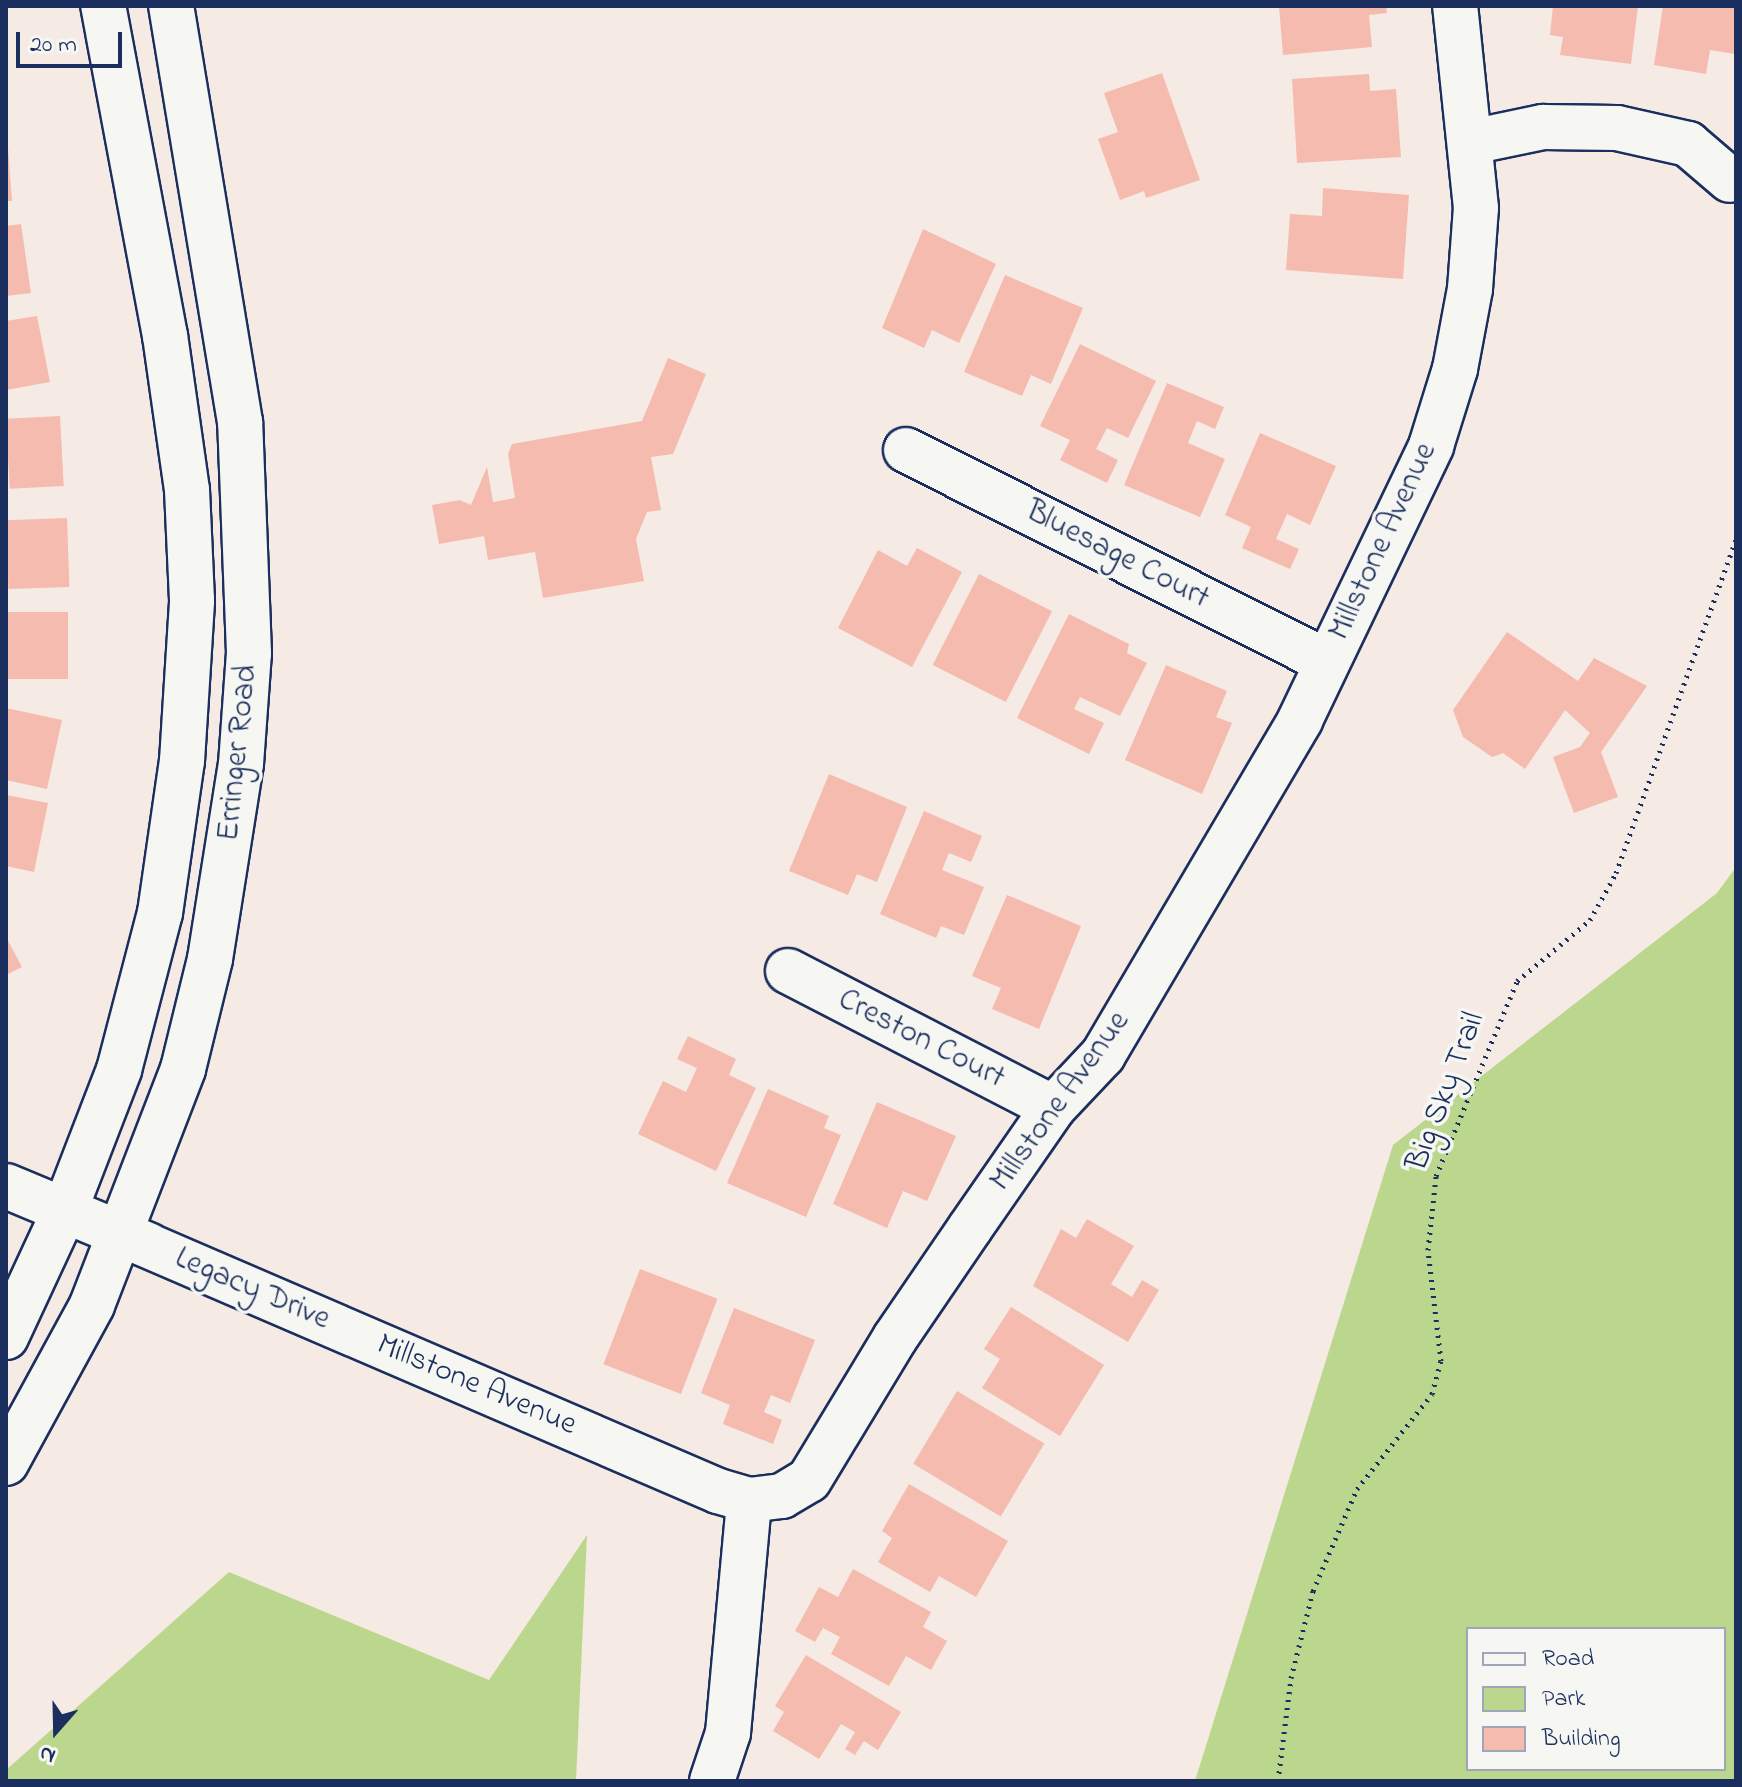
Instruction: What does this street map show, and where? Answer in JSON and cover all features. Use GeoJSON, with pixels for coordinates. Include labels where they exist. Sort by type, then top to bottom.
{"type":"FeatureCollection","features":[{"type":"Feature","properties":{"kind":"street","name":"Erringer Road"},"geometry":{"type":"LineString","coordinates":[[6,1337],[65,1210],[119,1070],[160,913],[182,761],[192,600],[187,490],[165,336],[103,6]]}},
{"type":"Feature","properties":{"kind":"street","name":"Erringer Road"},"geometry":{"type":"LineString","coordinates":[[6,1463],[92,1305],[183,1069],[210,959],[231,844],[249,653],[240,422],[171,6]]}},
{"type":"Feature","properties":{"kind":"street","name":"Millstone Avenue"},"geometry":{"type":"LineString","coordinates":[[121,1234],[724,1492],[782,1496],[809,1480],[895,1338],[1053,1108],[1103,1055],[1300,720],[1431,446],[1455,369],[1471,275],[1476,208],[1471,142],[1455,44],[1455,6]]}},
{"type":"Feature","properties":{"kind":"street"},"geometry":{"type":"LineString","coordinates":[[1471,142],[1543,127],[1617,128],[1688,144],[1730,180]]}},
{"type":"Feature","properties":{"kind":"street","name":"Bluesage Court"},"geometry":{"type":"LineString","coordinates":[[906,450],[1327,662]]}},
{"type":"Feature","properties":{"kind":"street","name":"Creston Court"},"geometry":{"type":"LineString","coordinates":[[788,971],[1053,1108]]}},
{"type":"Feature","properties":{"kind":"street"},"geometry":{"type":"LineString","coordinates":[[6,1186],[121,1234]]}},
{"type":"Feature","properties":{"kind":"street"},"geometry":{"type":"LineString","coordinates":[[712,1781],[728,1733],[724,1492]]}},
{"type":"Feature","properties":{"kind":"path","name":"Big Sky Trail"},"geometry":{"type":"LineString","coordinates":[[1278,1781],[1291,1678],[1313,1591],[1357,1489],[1432,1394],[1441,1361],[1428,1250],[1436,1176],[1517,981],[1590,920],[1616,873],[1736,540]]}},
{"type":"Feature","properties":{"kind":"green space"},"geometry":{"type":"Polygon","coordinates":[[[1736,867],[1736,1781],[1195,1781],[1393,1145],[1717,893],[1736,867]]]}},
{"type":"Feature","properties":{"kind":"green space"},"geometry":{"type":"Polygon","coordinates":[[[587,1535],[576,1781],[6,1781],[6,1770],[229,1572],[489,1680],[587,1535]]]}},
{"type":"Feature","properties":{"kind":"building"},"geometry":{"type":"Polygon","coordinates":[[[1279,6],[1386,6],[1387,13],[1369,15],[1372,47],[1283,55],[1279,6]]]}},
{"type":"Feature","properties":{"kind":"building"},"geometry":{"type":"Polygon","coordinates":[[[1553,6],[1638,6],[1631,64],[1560,55],[1563,37],[1550,35],[1553,6]]]}},
{"type":"Feature","properties":{"kind":"building"},"geometry":{"type":"Polygon","coordinates":[[[1663,6],[1736,6],[1735,54],[1710,50],[1706,74],[1654,65],[1663,6]]]}},
{"type":"Feature","properties":{"kind":"building"},"geometry":{"type":"Polygon","coordinates":[[[1162,73],[1200,180],[1146,198],[1144,191],[1120,200],[1098,139],[1118,132],[1104,93],[1162,73]]]}},
{"type":"Feature","properties":{"kind":"building"},"geometry":{"type":"Polygon","coordinates":[[[1369,74],[1370,91],[1396,89],[1401,157],[1297,163],[1292,79],[1369,74]]]}},
{"type":"Feature","properties":{"kind":"building"},"geometry":{"type":"Polygon","coordinates":[[[8,148],[12,201],[6,201],[8,148]]]}},
{"type":"Feature","properties":{"kind":"building"},"geometry":{"type":"Polygon","coordinates":[[[1323,188],[1409,195],[1403,279],[1286,270],[1290,214],[1322,216],[1323,188]]]}},
{"type":"Feature","properties":{"kind":"building"},"geometry":{"type":"Polygon","coordinates":[[[21,224],[31,293],[6,296],[6,226],[21,224]]]}},
{"type":"Feature","properties":{"kind":"building"},"geometry":{"type":"Polygon","coordinates":[[[923,229],[996,264],[959,343],[932,330],[924,348],[882,328],[923,229]]]}},
{"type":"Feature","properties":{"kind":"building"},"geometry":{"type":"Polygon","coordinates":[[[1005,275],[1083,308],[1051,384],[1031,375],[1022,396],[964,372],[1005,275]]]}},
{"type":"Feature","properties":{"kind":"building"},"geometry":{"type":"Polygon","coordinates":[[[37,316],[50,382],[6,390],[6,321],[37,316]]]}},
{"type":"Feature","properties":{"kind":"building"},"geometry":{"type":"Polygon","coordinates":[[[1080,344],[1156,381],[1128,438],[1107,428],[1096,449],[1118,460],[1107,483],[1060,460],[1070,440],[1040,426],[1080,344]]]}},
{"type":"Feature","properties":{"kind":"building"},"geometry":{"type":"Polygon","coordinates":[[[668,358],[706,374],[673,454],[651,457],[661,510],[647,512],[636,539],[644,581],[543,598],[535,552],[488,560],[484,536],[439,544],[432,505],[460,500],[471,505],[487,467],[493,502],[515,498],[508,454],[512,444],[642,421],[668,358]]]}},
{"type":"Feature","properties":{"kind":"building"},"geometry":{"type":"Polygon","coordinates":[[[1167,383],[1224,407],[1215,429],[1197,421],[1188,443],[1225,459],[1200,517],[1124,485],[1167,383]]]}},
{"type":"Feature","properties":{"kind":"building"},"geometry":{"type":"Polygon","coordinates":[[[60,416],[64,486],[10,489],[6,419],[60,416]]]}},
{"type":"Feature","properties":{"kind":"building"},"geometry":{"type":"Polygon","coordinates":[[[1260,433],[1336,466],[1310,525],[1287,514],[1276,539],[1299,549],[1290,569],[1242,548],[1251,527],[1225,515],[1260,433]]]}},
{"type":"Feature","properties":{"kind":"building"},"geometry":{"type":"Polygon","coordinates":[[[67,518],[69,587],[8,589],[6,520],[67,518]]]}},
{"type":"Feature","properties":{"kind":"building"},"geometry":{"type":"Polygon","coordinates":[[[917,548],[962,572],[912,667],[838,628],[878,550],[907,566],[917,548]]]}},
{"type":"Feature","properties":{"kind":"building"},"geometry":{"type":"Polygon","coordinates":[[[979,574],[1052,611],[1006,702],[933,665],[979,574]]]}},
{"type":"Feature","properties":{"kind":"building"},"geometry":{"type":"Polygon","coordinates":[[[6,612],[68,612],[68,679],[6,679],[6,612]]]}},
{"type":"Feature","properties":{"kind":"building"},"geometry":{"type":"Polygon","coordinates":[[[1069,614],[1129,644],[1127,653],[1147,663],[1120,716],[1080,697],[1074,709],[1104,723],[1089,754],[1017,718],[1069,614]]]}},
{"type":"Feature","properties":{"kind":"building"},"geometry":{"type":"Polygon","coordinates":[[[1507,632],[1578,681],[1594,658],[1647,686],[1601,752],[1618,797],[1574,813],[1553,757],[1580,747],[1590,733],[1565,710],[1525,769],[1503,753],[1492,757],[1463,737],[1453,710],[1507,632]]]}},
{"type":"Feature","properties":{"kind":"building"},"geometry":{"type":"Polygon","coordinates":[[[1166,665],[1227,691],[1216,717],[1232,723],[1202,794],[1125,760],[1166,665]]]}},
{"type":"Feature","properties":{"kind":"building"},"geometry":{"type":"Polygon","coordinates":[[[6,708],[62,720],[47,789],[6,780],[6,708]]]}},
{"type":"Feature","properties":{"kind":"building"},"geometry":{"type":"Polygon","coordinates":[[[829,774],[907,807],[877,882],[857,874],[848,895],[789,871],[829,774]]]}},
{"type":"Feature","properties":{"kind":"building"},"geometry":{"type":"Polygon","coordinates":[[[6,795],[48,803],[34,872],[6,866],[6,795]]]}},
{"type":"Feature","properties":{"kind":"building"},"geometry":{"type":"Polygon","coordinates":[[[924,811],[982,836],[971,862],[949,853],[942,870],[984,887],[964,935],[941,926],[936,938],[880,914],[924,811]]]}},
{"type":"Feature","properties":{"kind":"building"},"geometry":{"type":"Polygon","coordinates":[[[1007,895],[1081,926],[1039,1029],[992,1009],[1001,988],[972,976],[1007,895]]]}},
{"type":"Feature","properties":{"kind":"building"},"geometry":{"type":"Polygon","coordinates":[[[6,937],[22,967],[6,975],[6,937]]]}},
{"type":"Feature","properties":{"kind":"building"},"geometry":{"type":"Polygon","coordinates":[[[688,1036],[736,1059],[729,1075],[756,1088],[716,1171],[638,1134],[663,1081],[686,1092],[697,1068],[677,1059],[688,1036]]]}},
{"type":"Feature","properties":{"kind":"building"},"geometry":{"type":"Polygon","coordinates":[[[768,1089],[829,1116],[824,1128],[841,1135],[806,1217],[727,1183],[768,1089]]]}},
{"type":"Feature","properties":{"kind":"building"},"geometry":{"type":"Polygon","coordinates":[[[877,1102],[956,1136],[927,1201],[903,1191],[887,1228],[833,1204],[877,1102]]]}},
{"type":"Feature","properties":{"kind":"building"},"geometry":{"type":"Polygon","coordinates":[[[1087,1219],[1134,1246],[1111,1284],[1132,1297],[1142,1280],[1159,1290],[1128,1342],[1033,1286],[1061,1229],[1076,1238],[1087,1219]]]}},
{"type":"Feature","properties":{"kind":"building"},"geometry":{"type":"Polygon","coordinates":[[[640,1269],[717,1299],[681,1394],[603,1364],[640,1269]]]}},
{"type":"Feature","properties":{"kind":"building"},"geometry":{"type":"Polygon","coordinates":[[[1011,1307],[1104,1365],[1060,1436],[982,1388],[1000,1359],[984,1349],[1011,1307]]]}},
{"type":"Feature","properties":{"kind":"building"},"geometry":{"type":"Polygon","coordinates":[[[734,1308],[815,1340],[790,1403],[771,1395],[764,1412],[782,1420],[773,1444],[723,1424],[730,1405],[701,1393],[734,1308]]]}},
{"type":"Feature","properties":{"kind":"building"},"geometry":{"type":"Polygon","coordinates":[[[957,1391],[1044,1444],[1001,1516],[913,1464],[957,1391]]]}},
{"type":"Feature","properties":{"kind":"building"},"geometry":{"type":"Polygon","coordinates":[[[909,1484],[1008,1541],[976,1597],[939,1576],[930,1592],[878,1562],[892,1538],[882,1531],[909,1484]]]}},
{"type":"Feature","properties":{"kind":"building"},"geometry":{"type":"Polygon","coordinates":[[[853,1569],[931,1612],[923,1627],[947,1641],[931,1670],[906,1656],[889,1686],[831,1654],[840,1637],[823,1628],[815,1642],[795,1631],[819,1587],[838,1597],[853,1569]]]}},
{"type":"Feature","properties":{"kind":"building"},"geometry":{"type":"Polygon","coordinates":[[[806,1655],[901,1712],[878,1750],[864,1741],[855,1755],[845,1749],[855,1732],[841,1724],[819,1759],[773,1731],[784,1712],[775,1706],[806,1655]]]}}]}
